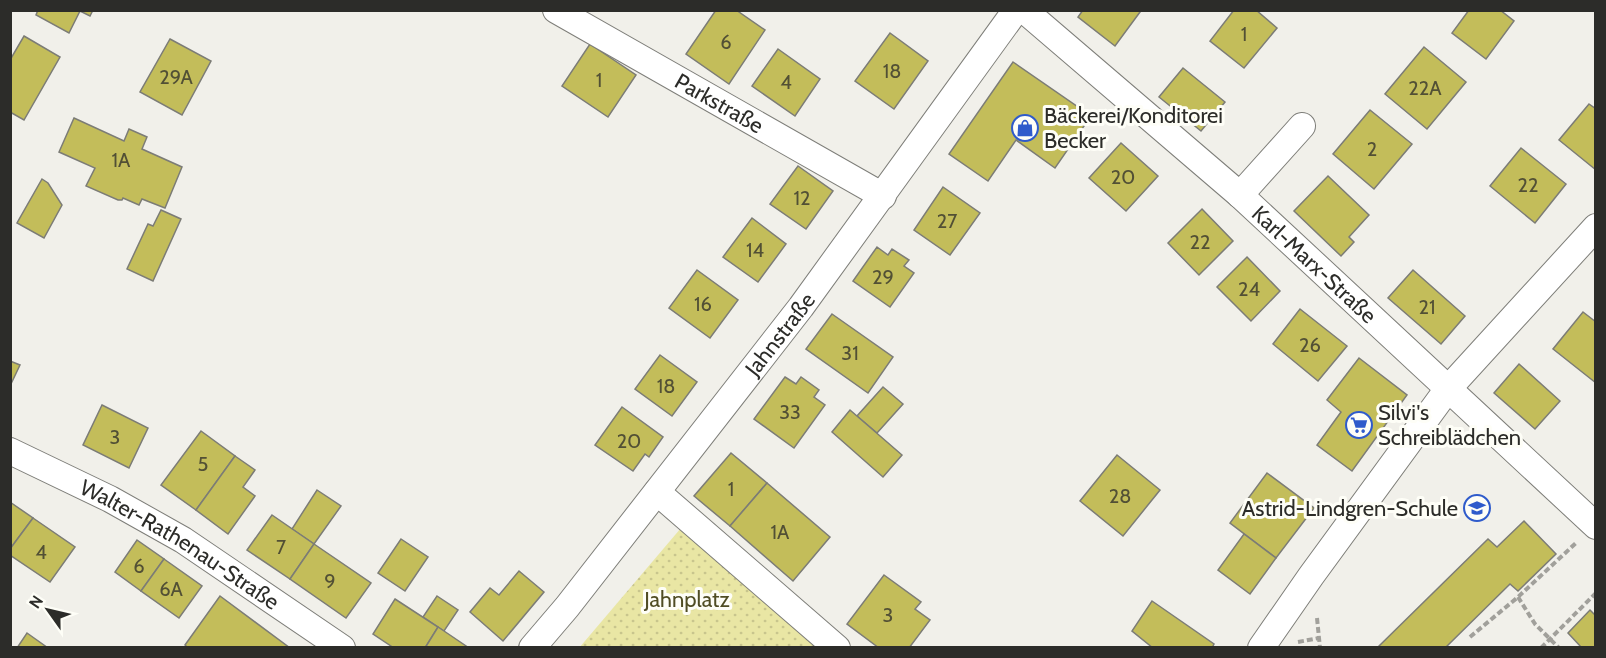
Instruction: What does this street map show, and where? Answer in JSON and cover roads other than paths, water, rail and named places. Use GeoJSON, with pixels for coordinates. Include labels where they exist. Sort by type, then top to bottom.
{"type":"FeatureCollection","features":[{"type":"Feature","properties":{"kind":"street","name":"Parkstraße"},"geometry":{"type":"LineString","coordinates":[[556,10],[883,195]]}},
{"type":"Feature","properties":{"kind":"street","name":"Jahnstraße"},"geometry":{"type":"LineString","coordinates":[[532,648],[567,607],[801,307],[1016,10]]}},
{"type":"Feature","properties":{"kind":"street","name":"Karl-Marx-Straße"},"geometry":{"type":"LineString","coordinates":[[1024,10],[1240,195],[1595,526]]}},
{"type":"Feature","properties":{"kind":"street"},"geometry":{"type":"LineString","coordinates":[[1240,195],[1302,126]]}},
{"type":"Feature","properties":{"kind":"street"},"geometry":{"type":"LineString","coordinates":[[1261,648],[1447,390],[1596,227]]}},
{"type":"Feature","properties":{"kind":"street","name":"Walter-Rathenau-Straße"},"geometry":{"type":"LineString","coordinates":[[10,451],[110,499],[183,540],[342,648]]}},
{"type":"Feature","properties":{"kind":"street"},"geometry":{"type":"LineString","coordinates":[[657,492],[837,648]]}},
{"type":"Feature","properties":{"kind":"place","name":"Bäckerei/Konditorei Becker"},"geometry":{"type":"Point","coordinates":[1025,128]}},
{"type":"Feature","properties":{"kind":"place","name":"Silvi's Schreiblädchen"},"geometry":{"type":"Point","coordinates":[1359,425]}},
{"type":"Feature","properties":{"kind":"place","name":"Astrid-Lindgren-Schule"},"geometry":{"type":"Point","coordinates":[1477,508]}},
{"type":"Feature","properties":{"kind":"park label","name":"Jahnplatz"},"geometry":{"type":"Point","coordinates":[687,599]}}]}
